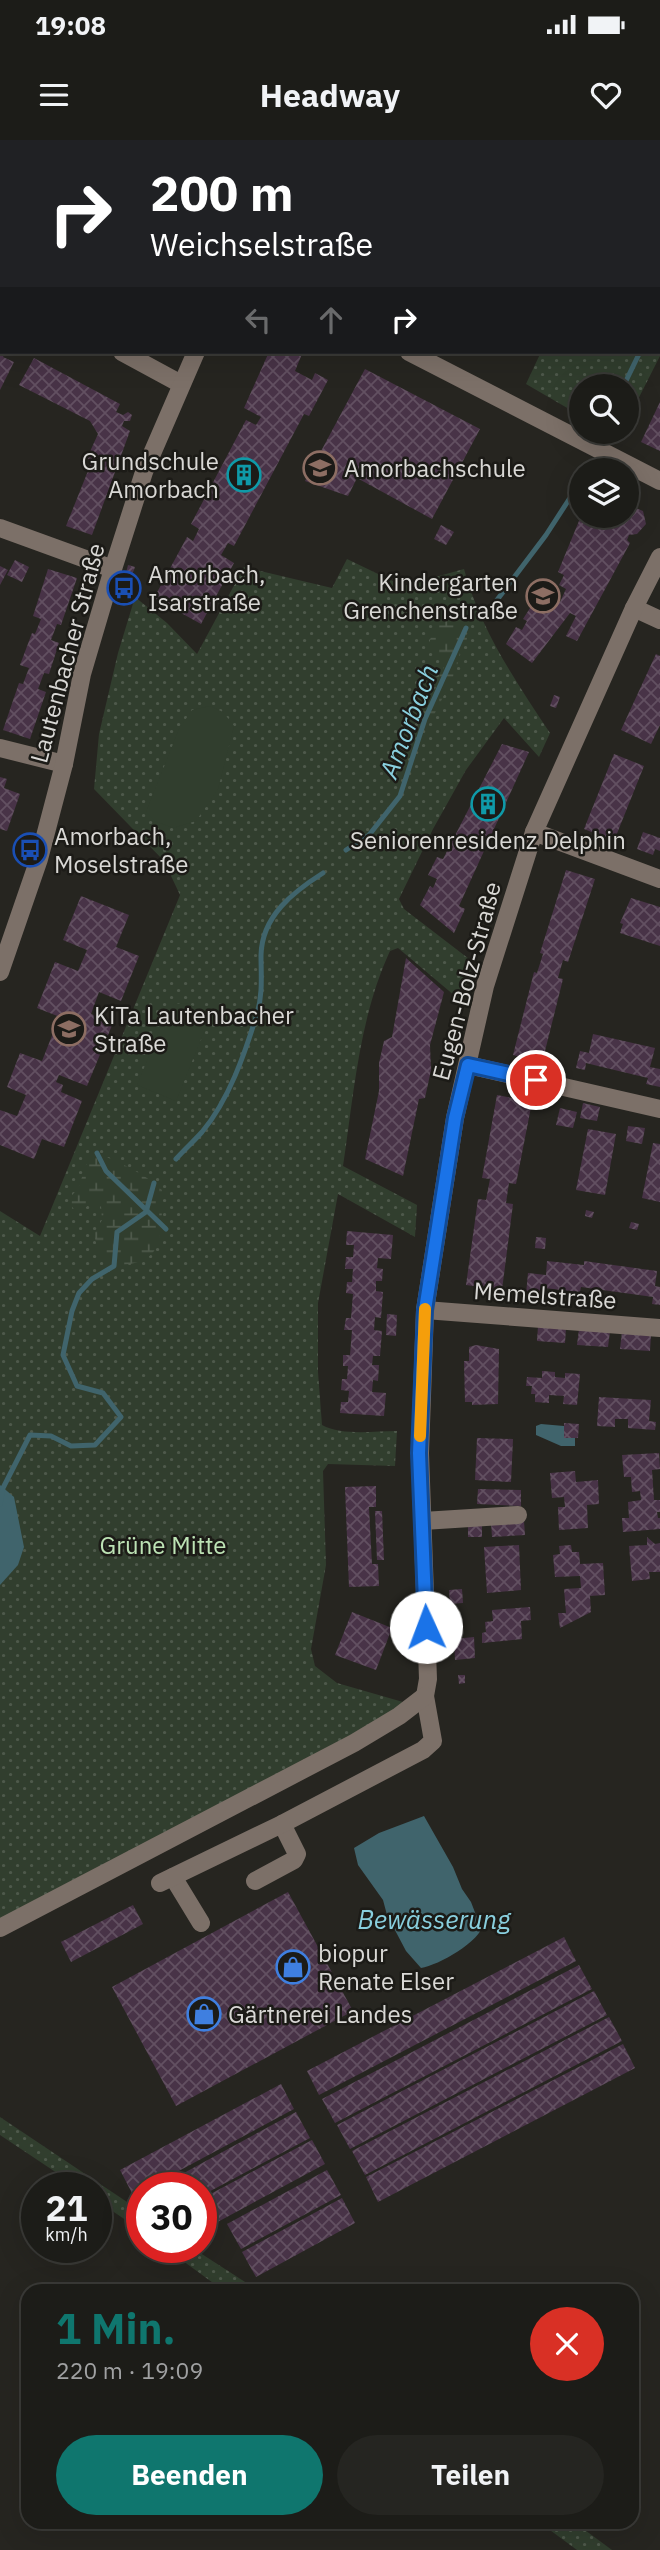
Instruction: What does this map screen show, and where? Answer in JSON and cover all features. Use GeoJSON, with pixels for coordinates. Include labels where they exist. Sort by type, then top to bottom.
{"type":"FeatureCollection","features":[{"type":"Feature","properties":{"kind":"street"},"geometry":{"type":"LineString","coordinates":[[126,354],[181,384]]}},
{"type":"Feature","properties":{"kind":"street","name":"Lautenbacher Straße"},"geometry":{"type":"LineString","coordinates":[[0,972],[29,892],[64,764],[82,674],[113,569],[144,472],[195,354]]}},
{"type":"Feature","properties":{"kind":"street"},"geometry":{"type":"LineString","coordinates":[[413,354],[660,481]]}},
{"type":"Feature","properties":{"kind":"street"},"geometry":{"type":"LineString","coordinates":[[0,528],[113,569]]}},
{"type":"Feature","properties":{"kind":"street","name":"Eugen-Bolz-Straße"},"geometry":{"type":"LineString","coordinates":[[282,1824],[431,1745],[433,1741],[425,1696],[428,1679],[419,1453],[425,1310],[455,1118],[485,986],[534,832],[634,608],[660,557]]}},
{"type":"Feature","properties":{"kind":"street"},"geometry":{"type":"LineString","coordinates":[[634,608],[660,620]]}},
{"type":"Feature","properties":{"kind":"street"},"geometry":{"type":"LineString","coordinates":[[0,748],[64,764]]}},
{"type":"Feature","properties":{"kind":"street"},"geometry":{"type":"LineString","coordinates":[[534,832],[660,879]]}},
{"type":"Feature","properties":{"kind":"street"},"geometry":{"type":"LineString","coordinates":[[468,1065],[660,1109]]}},
{"type":"Feature","properties":{"kind":"street","name":"Memelstraße"},"geometry":{"type":"LineString","coordinates":[[425,1310],[660,1328]]}},
{"type":"Feature","properties":{"kind":"street"},"geometry":{"type":"LineString","coordinates":[[423,1521],[518,1515]]}},
{"type":"Feature","properties":{"kind":"street"},"geometry":{"type":"LineString","coordinates":[[0,1928],[354,1743],[400,1716],[425,1696]]}},
{"type":"Feature","properties":{"kind":"street"},"geometry":{"type":"LineString","coordinates":[[201,1923],[167,1880],[282,1824],[297,1854],[293,1860],[255,1881]]}},
{"type":"Feature","properties":{"kind":"green space"},"geometry":{"type":"Polygon","coordinates":[[[540,354],[660,354],[639,397],[639,374],[569,374],[569,409],[526,384],[540,354]]]}},
{"type":"Feature","properties":{"kind":"green space","name":"Grüne Mitte"},"geometry":{"type":"Polygon","coordinates":[[[347,559],[403,586],[464,569],[489,634],[550,733],[539,757],[504,718],[466,770],[399,899],[404,909],[473,962],[461,1001],[398,948],[390,951],[364,1029],[343,1166],[417,1205],[415,1237],[338,1194],[318,1303],[318,1372],[322,1425],[348,1432],[397,1431],[395,1466],[328,1464],[323,1471],[326,1565],[311,1649],[315,1666],[337,1683],[403,1702],[394,1714],[0,1923],[0,1211],[40,1236],[180,895],[164,861],[94,789],[99,734],[118,653],[135,597],[167,623],[197,654],[244,567],[332,588],[347,559]]]}},
{"type":"Feature","properties":{"kind":"green space"},"geometry":{"type":"Polygon","coordinates":[[[449,603],[458,607],[463,617],[467,639],[460,652],[456,671],[432,719],[425,719],[420,713],[444,667],[444,661],[429,644],[435,622],[449,603]]]}},
{"type":"Feature","properties":{"kind":"green space"},"geometry":{"type":"Polygon","coordinates":[[[210,706],[223,712],[234,726],[218,789],[196,821],[173,828],[155,821],[146,812],[179,729],[192,710],[210,706]]]}},
{"type":"Feature","properties":{"kind":"green space"},"geometry":{"type":"Polygon","coordinates":[[[186,1003],[200,1012],[206,1027],[176,1101],[137,1085],[167,1012],[174,1004],[186,1003]]]}},
{"type":"Feature","properties":{"kind":"green space"},"geometry":{"type":"Polygon","coordinates":[[[97,1153],[139,1173],[162,1190],[160,1235],[157,1244],[149,1257],[135,1263],[114,1266],[99,1255],[94,1234],[102,1220],[101,1206],[91,1203],[77,1214],[71,1205],[86,1165],[97,1153]]]}},
{"type":"Feature","properties":{"kind":"green space"},"geometry":{"type":"Polygon","coordinates":[[[0,2117],[82,2172],[56,2172],[0,2135],[0,2117]]]}},
{"type":"Feature","properties":{"kind":"green space"},"geometry":{"type":"Polygon","coordinates":[[[112,2192],[126,2201],[126,2220],[112,2211],[112,2192]]]}},
{"type":"Feature","properties":{"kind":"green space"},"geometry":{"type":"Polygon","coordinates":[[[186,2263],[216,2263],[248,2284],[214,2284],[186,2263]]]}},
{"type":"Feature","properties":{"kind":"green space"},"geometry":{"type":"Polygon","coordinates":[[[548,2529],[584,2529],[612,2550],[577,2550],[548,2529]]]}},
{"type":"Feature","properties":{"kind":"water"},"geometry":{"type":"Polygon","coordinates":[[[536,1426],[564,1426],[564,1438],[575,1438],[575,1446],[561,1446],[536,1435],[536,1426]]]}},
{"type":"Feature","properties":{"kind":"water"},"geometry":{"type":"Polygon","coordinates":[[[0,1485],[14,1497],[24,1547],[18,1565],[0,1585],[0,1485]]]}},
{"type":"Feature","properties":{"kind":"water","name":"Bewässerung"},"geometry":{"type":"Polygon","coordinates":[[[424,1816],[476,1915],[484,1923],[475,1938],[458,1952],[421,1968],[406,1951],[387,1915],[383,1900],[358,1865],[354,1848],[379,1833],[424,1816]]]}},
{"type":"Feature","properties":{"kind":"building"},"geometry":{"type":"Polygon","coordinates":[[[0,354],[5,354],[3,357],[14,362],[0,390],[0,354]]]}},
{"type":"Feature","properties":{"kind":"building","name":"Grundschule Amorbach"},"geometry":{"type":"Polygon","coordinates":[[[268,354],[302,354],[295,371],[312,380],[315,373],[328,380],[309,416],[304,414],[234,546],[228,543],[221,555],[234,563],[201,624],[154,598],[187,537],[193,541],[199,529],[191,524],[246,420],[256,425],[261,417],[244,408],[268,354]]]}},
{"type":"Feature","properties":{"kind":"building"},"geometry":{"type":"Polygon","coordinates":[[[34,358],[120,404],[116,412],[123,415],[128,412],[132,415],[130,421],[124,421],[122,426],[130,431],[92,535],[66,526],[92,461],[87,458],[98,434],[90,421],[19,385],[34,358]]]}},
{"type":"Feature","properties":{"kind":"building"},"geometry":{"type":"Polygon","coordinates":[[[365,369],[480,429],[432,519],[357,478],[348,496],[305,481],[365,369]]]}},
{"type":"Feature","properties":{"kind":"building"},"geometry":{"type":"Polygon","coordinates":[[[660,402],[660,451],[641,442],[660,402]]]}},
{"type":"Feature","properties":{"kind":"building"},"geometry":{"type":"Polygon","coordinates":[[[639,509],[643,511],[646,524],[637,534],[629,535],[627,540],[630,543],[577,641],[566,636],[576,616],[570,613],[532,663],[506,644],[516,627],[522,630],[527,621],[523,619],[539,594],[560,602],[566,589],[559,585],[564,575],[558,572],[576,528],[639,528],[639,509]]]}},
{"type":"Feature","properties":{"kind":"building"},"geometry":{"type":"Polygon","coordinates":[[[441,525],[454,532],[446,545],[434,539],[441,525]]]}},
{"type":"Feature","properties":{"kind":"building"},"geometry":{"type":"Polygon","coordinates":[[[15,560],[29,567],[22,582],[7,575],[15,560]]]}},
{"type":"Feature","properties":{"kind":"building"},"geometry":{"type":"Polygon","coordinates":[[[128,565],[135,567],[132,575],[126,573],[128,565]]]}},
{"type":"Feature","properties":{"kind":"building"},"geometry":{"type":"Polygon","coordinates":[[[0,566],[8,570],[0,585],[0,566]]]}},
{"type":"Feature","properties":{"kind":"building"},"geometry":{"type":"Polygon","coordinates":[[[48,569],[77,578],[61,625],[57,624],[51,640],[59,643],[49,674],[44,673],[38,689],[46,692],[30,739],[3,730],[19,683],[23,684],[29,668],[20,665],[32,633],[35,634],[41,619],[33,616],[48,569]]]}},
{"type":"Feature","properties":{"kind":"building"},"geometry":{"type":"Polygon","coordinates":[[[656,654],[660,656],[660,725],[651,744],[621,730],[656,654]]]}},
{"type":"Feature","properties":{"kind":"building"},"geometry":{"type":"Polygon","coordinates":[[[554,695],[560,697],[556,708],[550,706],[554,695]]]}},
{"type":"Feature","properties":{"kind":"building","name":"Seniorenresidenz Delphin"},"geometry":{"type":"Polygon","coordinates":[[[502,744],[529,752],[459,906],[465,909],[454,933],[420,905],[437,879],[428,875],[437,857],[443,859],[502,744]]]}},
{"type":"Feature","properties":{"kind":"building"},"geometry":{"type":"Polygon","coordinates":[[[614,754],[644,766],[614,841],[584,829],[614,754]]]}},
{"type":"Feature","properties":{"kind":"building"},"geometry":{"type":"Polygon","coordinates":[[[0,777],[7,779],[4,788],[20,794],[7,831],[0,829],[0,777]]]}},
{"type":"Feature","properties":{"kind":"building"},"geometry":{"type":"Polygon","coordinates":[[[643,832],[660,838],[660,851],[655,849],[653,855],[637,849],[643,832]]]}},
{"type":"Feature","properties":{"kind":"building"},"geometry":{"type":"Polygon","coordinates":[[[566,870],[595,879],[568,962],[563,960],[558,978],[563,979],[542,1063],[513,1055],[534,972],[537,973],[543,954],[540,953],[566,870]]]}},
{"type":"Feature","properties":{"kind":"building"},"geometry":{"type":"Polygon","coordinates":[[[81,896],[129,915],[116,947],[139,956],[121,1001],[99,992],[91,1014],[113,1023],[87,1086],[59,1075],[56,1082],[63,1085],[61,1092],[82,1101],[64,1147],[42,1139],[34,1159],[0,1145],[0,1110],[17,1116],[26,1095],[7,1087],[20,1053],[42,1061],[57,1023],[63,1026],[65,1019],[37,1008],[55,962],[78,971],[87,950],[63,940],[81,896]]]}},
{"type":"Feature","properties":{"kind":"building"},"geometry":{"type":"Polygon","coordinates":[[[631,898],[660,907],[660,946],[620,933],[623,924],[620,923],[631,898]]]}},
{"type":"Feature","properties":{"kind":"building"},"geometry":{"type":"Polygon","coordinates":[[[406,958],[444,992],[430,1045],[431,1070],[425,1098],[419,1099],[403,1176],[365,1159],[379,1091],[379,1063],[384,1041],[392,1037],[406,958]]]}},
{"type":"Feature","properties":{"kind":"building"},"geometry":{"type":"Polygon","coordinates":[[[593,1034],[655,1048],[650,1067],[660,1069],[660,1087],[646,1084],[648,1078],[586,1063],[585,1070],[576,1068],[580,1051],[589,1053],[593,1034]]]}},
{"type":"Feature","properties":{"kind":"building"},"geometry":{"type":"Polygon","coordinates":[[[497,1095],[532,1102],[516,1184],[509,1183],[506,1203],[513,1204],[502,1290],[466,1285],[478,1199],[486,1200],[490,1179],[482,1178],[497,1095]]]}},
{"type":"Feature","properties":{"kind":"building"},"geometry":{"type":"Polygon","coordinates":[[[583,1103],[600,1107],[597,1121],[580,1118],[583,1103]]]}},
{"type":"Feature","properties":{"kind":"building"},"geometry":{"type":"Polygon","coordinates":[[[560,1108],[577,1112],[573,1128],[556,1125],[560,1108]]]}},
{"type":"Feature","properties":{"kind":"building"},"geometry":{"type":"Polygon","coordinates":[[[628,1126],[645,1128],[642,1144],[626,1141],[628,1126]]]}},
{"type":"Feature","properties":{"kind":"building"},"geometry":{"type":"Polygon","coordinates":[[[588,1129],[616,1134],[605,1195],[576,1190],[588,1129]]]}},
{"type":"Feature","properties":{"kind":"building"},"geometry":{"type":"Polygon","coordinates":[[[653,1143],[660,1144],[660,1202],[642,1198],[653,1143]]]}},
{"type":"Feature","properties":{"kind":"building"},"geometry":{"type":"Polygon","coordinates":[[[586,1210],[594,1212],[592,1218],[585,1216],[586,1210]]]}},
{"type":"Feature","properties":{"kind":"building"},"geometry":{"type":"Polygon","coordinates":[[[631,1222],[639,1224],[637,1230],[629,1228],[631,1222]]]}},
{"type":"Feature","properties":{"kind":"building"},"geometry":{"type":"Polygon","coordinates":[[[347,1231],[393,1235],[391,1259],[378,1258],[377,1268],[383,1269],[382,1281],[376,1281],[376,1291],[383,1292],[381,1318],[375,1317],[374,1330],[382,1331],[380,1356],[373,1356],[372,1365],[379,1365],[378,1381],[373,1380],[372,1392],[386,1393],[384,1416],[340,1413],[341,1402],[348,1402],[349,1391],[341,1390],[342,1379],[347,1379],[348,1366],[343,1366],[343,1355],[350,1355],[352,1330],[344,1330],[346,1318],[351,1318],[353,1294],[346,1293],[347,1282],[352,1282],[353,1269],[345,1269],[346,1257],[353,1257],[354,1245],[346,1245],[347,1231]]]}},
{"type":"Feature","properties":{"kind":"building"},"geometry":{"type":"Polygon","coordinates":[[[536,1237],[546,1238],[545,1249],[535,1248],[536,1237]]]}},
{"type":"Feature","properties":{"kind":"building"},"geometry":{"type":"Polygon","coordinates":[[[547,1261],[584,1265],[584,1261],[657,1271],[655,1286],[660,1287],[660,1305],[652,1304],[653,1297],[581,1287],[580,1292],[544,1288],[544,1296],[526,1294],[528,1273],[546,1275],[547,1261]]]}},
{"type":"Feature","properties":{"kind":"building"},"geometry":{"type":"Polygon","coordinates":[[[387,1314],[397,1315],[396,1336],[386,1335],[387,1314]]]}},
{"type":"Feature","properties":{"kind":"building"},"geometry":{"type":"Polygon","coordinates":[[[538,1326],[566,1328],[565,1343],[537,1341],[538,1326]]]}},
{"type":"Feature","properties":{"kind":"building"},"geometry":{"type":"Polygon","coordinates":[[[579,1329],[610,1331],[608,1347],[577,1345],[579,1329]]]}},
{"type":"Feature","properties":{"kind":"building"},"geometry":{"type":"Polygon","coordinates":[[[622,1332],[651,1335],[650,1351],[620,1349],[622,1332]]]}},
{"type":"Feature","properties":{"kind":"building"},"geometry":{"type":"Polygon","coordinates":[[[476,1345],[499,1349],[498,1404],[472,1405],[472,1402],[465,1402],[464,1361],[469,1361],[469,1347],[476,1345]]]}},
{"type":"Feature","properties":{"kind":"building"},"geometry":{"type":"Polygon","coordinates":[[[542,1371],[555,1372],[555,1377],[565,1378],[565,1373],[580,1374],[577,1405],[563,1404],[564,1396],[549,1395],[549,1403],[535,1402],[535,1394],[531,1394],[532,1386],[526,1386],[527,1377],[542,1378],[542,1371]]]}},
{"type":"Feature","properties":{"kind":"building"},"geometry":{"type":"Polygon","coordinates":[[[599,1397],[651,1400],[649,1421],[656,1422],[655,1430],[628,1428],[628,1419],[615,1419],[615,1427],[597,1426],[599,1397]]]}},
{"type":"Feature","properties":{"kind":"building"},"geometry":{"type":"Polygon","coordinates":[[[564,1423],[579,1424],[578,1438],[564,1438],[564,1423]]]}},
{"type":"Feature","properties":{"kind":"building"},"geometry":{"type":"Polygon","coordinates":[[[477,1438],[513,1439],[511,1482],[475,1480],[477,1438]]]}},
{"type":"Feature","properties":{"kind":"building"},"geometry":{"type":"Polygon","coordinates":[[[659,1453],[660,1469],[652,1470],[654,1500],[660,1500],[660,1512],[657,1512],[660,1529],[623,1532],[622,1518],[629,1518],[628,1502],[641,1500],[640,1491],[632,1492],[631,1477],[624,1477],[622,1455],[659,1453]]]}},
{"type":"Feature","properties":{"kind":"building"},"geometry":{"type":"Polygon","coordinates":[[[575,1471],[576,1482],[598,1480],[599,1504],[587,1505],[588,1528],[559,1530],[558,1507],[565,1507],[564,1497],[552,1498],[550,1473],[575,1471]]]}},
{"type":"Feature","properties":{"kind":"building"},"geometry":{"type":"Polygon","coordinates":[[[376,1486],[376,1507],[369,1507],[372,1564],[378,1564],[379,1586],[349,1587],[345,1487],[376,1486]]]}},
{"type":"Feature","properties":{"kind":"building"},"geometry":{"type":"Polygon","coordinates":[[[478,1489],[521,1490],[521,1506],[477,1504],[478,1489]]]}},
{"type":"Feature","properties":{"kind":"building"},"geometry":{"type":"Polygon","coordinates":[[[375,1511],[382,1511],[384,1560],[377,1560],[375,1511]]]}},
{"type":"Feature","properties":{"kind":"building"},"geometry":{"type":"Polygon","coordinates":[[[524,1521],[525,1535],[492,1537],[491,1523],[524,1521]]]}},
{"type":"Feature","properties":{"kind":"building"},"geometry":{"type":"Polygon","coordinates":[[[468,1525],[482,1525],[482,1537],[468,1537],[468,1525]]]}},
{"type":"Feature","properties":{"kind":"building"},"geometry":{"type":"Polygon","coordinates":[[[647,1537],[655,1544],[660,1543],[660,1572],[649,1572],[650,1579],[632,1581],[629,1546],[647,1545],[647,1537]]]}},
{"type":"Feature","properties":{"kind":"building"},"geometry":{"type":"Polygon","coordinates":[[[519,1545],[521,1590],[487,1593],[484,1547],[519,1545]]]}},
{"type":"Feature","properties":{"kind":"building"},"geometry":{"type":"Polygon","coordinates":[[[571,1545],[572,1552],[579,1552],[580,1564],[603,1563],[605,1595],[590,1596],[591,1612],[560,1628],[558,1613],[566,1613],[564,1589],[581,1588],[580,1576],[555,1577],[553,1555],[560,1554],[559,1546],[571,1545]]]}},
{"type":"Feature","properties":{"kind":"building"},"geometry":{"type":"Polygon","coordinates":[[[462,1589],[463,1603],[450,1604],[449,1590],[462,1589]]]}},
{"type":"Feature","properties":{"kind":"building"},"geometry":{"type":"Polygon","coordinates":[[[530,1607],[531,1620],[521,1621],[522,1639],[482,1643],[482,1633],[486,1632],[485,1622],[493,1621],[492,1610],[530,1607]]]}},
{"type":"Feature","properties":{"kind":"building"},"geometry":{"type":"Polygon","coordinates":[[[352,1612],[392,1628],[376,1670],[335,1655],[352,1612]]]}},
{"type":"Feature","properties":{"kind":"building"},"geometry":{"type":"Polygon","coordinates":[[[474,1637],[475,1658],[455,1660],[454,1639],[474,1637]]]}},
{"type":"Feature","properties":{"kind":"building"},"geometry":{"type":"Polygon","coordinates":[[[458,1675],[465,1675],[465,1683],[459,1684],[458,1675]]]}},
{"type":"Feature","properties":{"kind":"building","name":"Gärtnerei Landes"},"geometry":{"type":"Polygon","coordinates":[[[288,1892],[353,2011],[176,2106],[112,1987],[288,1892]]]}},
{"type":"Feature","properties":{"kind":"building"},"geometry":{"type":"Polygon","coordinates":[[[133,1905],[143,1924],[71,1962],[61,1942],[133,1905]]]}},
{"type":"Feature","properties":{"kind":"building"},"geometry":{"type":"Polygon","coordinates":[[[564,1937],[576,1961],[319,2095],[307,2071],[564,1937]]]}},
{"type":"Feature","properties":{"kind":"building"},"geometry":{"type":"Polygon","coordinates":[[[579,1965],[592,1989],[335,2123],[322,2099],[579,1965]]]}},
{"type":"Feature","properties":{"kind":"building"},"geometry":{"type":"Polygon","coordinates":[[[594,1991],[607,2015],[350,2149],[337,2125],[594,1991]]]}},
{"type":"Feature","properties":{"kind":"building"},"geometry":{"type":"Polygon","coordinates":[[[609,2017],[622,2041],[365,2175],[352,2151],[609,2017]]]}},
{"type":"Feature","properties":{"kind":"building"},"geometry":{"type":"Polygon","coordinates":[[[623,2044],[635,2068],[378,2202],[366,2177],[623,2044]]]}},
{"type":"Feature","properties":{"kind":"building"},"geometry":{"type":"Polygon","coordinates":[[[281,2084],[294,2109],[177,2172],[126,2172],[126,2182],[120,2170],[281,2084]]]}},
{"type":"Feature","properties":{"kind":"building"},"geometry":{"type":"Polygon","coordinates":[[[296,2112],[310,2138],[217,2187],[217,2172],[186,2172],[296,2112]]]}},
{"type":"Feature","properties":{"kind":"building"},"geometry":{"type":"Polygon","coordinates":[[[312,2140],[325,2164],[217,2222],[217,2190],[312,2140]]]}},
{"type":"Feature","properties":{"kind":"building"},"geometry":{"type":"Polygon","coordinates":[[[327,2170],[341,2195],[241,2249],[227,2224],[327,2170]]]}},
{"type":"Feature","properties":{"kind":"building"},"geometry":{"type":"Polygon","coordinates":[[[342,2198],[355,2223],[256,2277],[242,2252],[342,2198]]]}},
{"type":"Feature","properties":{"kind":"waterway","name":"Amorbach"},"geometry":{"type":"LineString","coordinates":[[629,374],[639,354]]}},
{"type":"Feature","properties":{"kind":"waterway","name":"Amorbach"},"geometry":{"type":"LineString","coordinates":[[494,604],[569,500]]}},
{"type":"Feature","properties":{"kind":"waterway","name":"Amorbach"},"geometry":{"type":"LineString","coordinates":[[346,850],[369,835],[400,796],[425,719],[466,628]]}},
{"type":"Feature","properties":{"kind":"waterway","name":"Amorbach"},"geometry":{"type":"LineString","coordinates":[[176,1159],[212,1119],[241,1060],[259,1007],[261,955],[267,928],[290,897],[323,873]]}},
{"type":"Feature","properties":{"kind":"waterway"},"geometry":{"type":"LineString","coordinates":[[97,1153],[106,1171],[166,1229]]}},
{"type":"Feature","properties":{"kind":"waterway","name":"Amorbach"},"geometry":{"type":"LineString","coordinates":[[0,1504],[3,1488],[30,1435],[51,1436],[71,1446],[95,1445],[121,1417],[103,1393],[77,1386],[63,1355],[72,1311],[79,1293],[92,1279],[114,1266],[117,1232],[146,1212],[154,1183]]}},
{"type":"Feature","properties":{"kind":"slow traffic"},"geometry":{"type":"LineString","coordinates":[[420,1436],[425,1309]]}},
{"type":"Feature","properties":{"kind":"place","name":"Amorbachschule"},"geometry":{"type":"Point","coordinates":[320,468]}},
{"type":"Feature","properties":{"kind":"place","name":"Grundschule Amorbach"},"geometry":{"type":"Point","coordinates":[244,475]}},
{"type":"Feature","properties":{"kind":"place","name":"Amorbach, Isarstraße"},"geometry":{"type":"Point","coordinates":[124,588]}},
{"type":"Feature","properties":{"kind":"place","name":"Kindergarten Grenchenstraße"},"geometry":{"type":"Point","coordinates":[543,596]}},
{"type":"Feature","properties":{"kind":"place","name":"Seniorenresidenz Delphin"},"geometry":{"type":"Point","coordinates":[488,804]}},
{"type":"Feature","properties":{"kind":"place","name":"Amorbach, Moselstraße"},"geometry":{"type":"Point","coordinates":[30,850]}},
{"type":"Feature","properties":{"kind":"place","name":"KiTa Lautenbacher Straße"},"geometry":{"type":"Point","coordinates":[69,1029]}},
{"type":"Feature","properties":{"kind":"place","name":"biopur Renate Elser"},"geometry":{"type":"Point","coordinates":[293,1967]}},
{"type":"Feature","properties":{"kind":"place","name":"Gärtnerei Landes"},"geometry":{"type":"Point","coordinates":[204,2014]}},
{"type":"Feature","properties":{"kind":"route"},"geometry":{"type":"LineString","coordinates":[[426,1627],[419,1453],[425,1310],[455,1118],[468,1065],[536,1080]]}}]}
